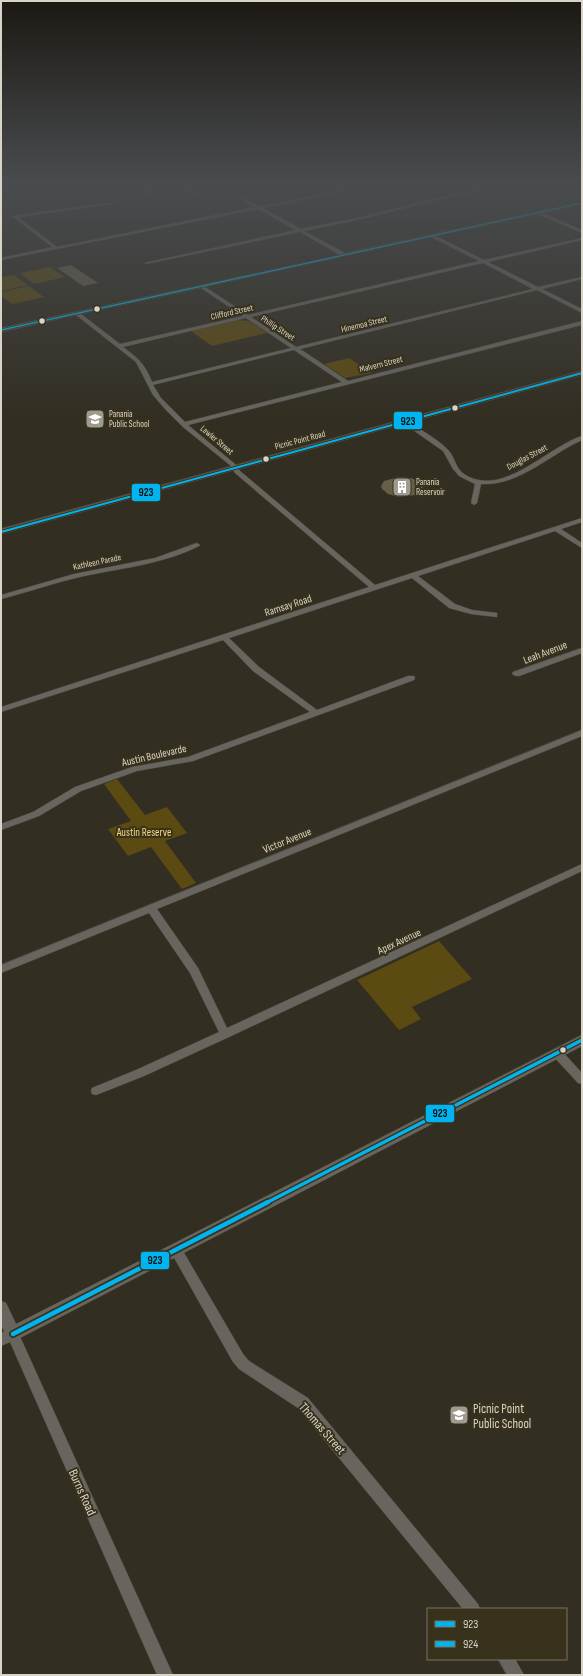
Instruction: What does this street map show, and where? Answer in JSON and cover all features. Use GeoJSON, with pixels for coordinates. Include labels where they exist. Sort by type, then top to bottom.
{"type":"FeatureCollection","features":[{"type":"Feature","properties":{"kind":"street"},"geometry":{"type":"LineString","coordinates":[[146,262],[160,259]]}},
{"type":"Feature","properties":{"kind":"street"},"geometry":{"type":"LineString","coordinates":[[1,330],[325,259]]}},
{"type":"Feature","properties":{"kind":"street"},"geometry":{"type":"LineString","coordinates":[[478,259],[582,311]]}},
{"type":"Feature","properties":{"kind":"street","name":"Clifford Street"},"geometry":{"type":"LineString","coordinates":[[119,346],[496,259]]}},
{"type":"Feature","properties":{"kind":"street","name":"Hinemoa Street"},"geometry":{"type":"LineString","coordinates":[[150,384],[582,278]]}},
{"type":"Feature","properties":{"kind":"street","name":"Phillip Street"},"geometry":{"type":"LineString","coordinates":[[201,286],[346,382]]}},
{"type":"Feature","properties":{"kind":"street","name":"Lawler Street"},"geometry":{"type":"LineString","coordinates":[[77,313],[141,364],[159,399],[184,424],[374,588]]}},
{"type":"Feature","properties":{"kind":"street","name":"Malvern Street"},"geometry":{"type":"LineString","coordinates":[[184,424],[582,323]]}},
{"type":"Feature","properties":{"kind":"street","name":"Picnic Point Road"},"geometry":{"type":"LineString","coordinates":[[1,532],[582,374]]}},
{"type":"Feature","properties":{"kind":"street"},"geometry":{"type":"LineString","coordinates":[[406,422],[445,450],[449,454],[454,468],[460,474],[468,480],[478,483],[474,503]]}},
{"type":"Feature","properties":{"kind":"street","name":"Douglas Street"},"geometry":{"type":"LineString","coordinates":[[478,483],[490,483],[520,473],[570,443],[582,438]]}},
{"type":"Feature","properties":{"kind":"street","name":"Ramsay Road"},"geometry":{"type":"LineString","coordinates":[[1,710],[582,520]]}},
{"type":"Feature","properties":{"kind":"street"},"geometry":{"type":"LineString","coordinates":[[556,529],[582,546]]}},
{"type":"Feature","properties":{"kind":"street","name":"Kathleen Parade"},"geometry":{"type":"LineString","coordinates":[[1,597],[75,576],[162,558],[182,552],[197,545]]}},
{"type":"Feature","properties":{"kind":"street"},"geometry":{"type":"LineString","coordinates":[[414,575],[452,606],[471,612],[494,615]]}},
{"type":"Feature","properties":{"kind":"street"},"geometry":{"type":"LineString","coordinates":[[224,637],[256,669],[316,713]]}},
{"type":"Feature","properties":{"kind":"street","name":"Leah Avenue"},"geometry":{"type":"LineString","coordinates":[[516,674],[582,650]]}},
{"type":"Feature","properties":{"kind":"street","name":"Austin Boulevarde"},"geometry":{"type":"LineString","coordinates":[[1,827],[36,814],[72,793],[92,784],[142,767],[190,759],[411,678]]}},
{"type":"Feature","properties":{"kind":"street","name":"Victor Avenue"},"geometry":{"type":"LineString","coordinates":[[1,969],[582,733]]}},
{"type":"Feature","properties":{"kind":"street","name":"Apex Avenue"},"geometry":{"type":"LineString","coordinates":[[96,1091],[140,1073],[378,964],[582,867]]}},
{"type":"Feature","properties":{"kind":"street"},"geometry":{"type":"LineString","coordinates":[[151,908],[189,962],[225,1034]]}},
{"type":"Feature","properties":{"kind":"street"},"geometry":{"type":"LineString","coordinates":[[7,1337],[582,1040]]}},
{"type":"Feature","properties":{"kind":"street"},"geometry":{"type":"LineString","coordinates":[[557,1053],[582,1080]]}},
{"type":"Feature","properties":{"kind":"street","name":"Thomas Street"},"geometry":{"type":"LineString","coordinates":[[176,1250],[238,1358],[244,1365],[293,1395],[303,1403],[472,1608]]}},
{"type":"Feature","properties":{"kind":"street","name":"Burns Road"},"geometry":{"type":"LineString","coordinates":[[1,1308],[7,1337],[165,1675]]}},
{"type":"Feature","properties":{"kind":"street"},"geometry":{"type":"LineString","coordinates":[[507,1660],[516,1675]]}},
{"type":"Feature","properties":{"kind":"green space"},"geometry":{"type":"Polygon","coordinates":[[[50,267],[65,277],[34,284],[20,273],[50,267]]]}},
{"type":"Feature","properties":{"kind":"green space"},"geometry":{"type":"Polygon","coordinates":[[[14,275],[28,285],[1,291],[1,277],[14,275]]]}},
{"type":"Feature","properties":{"kind":"green space"},"geometry":{"type":"Polygon","coordinates":[[[29,286],[44,297],[12,304],[1,296],[1,292],[29,286]]]}},
{"type":"Feature","properties":{"kind":"green space"},"geometry":{"type":"Polygon","coordinates":[[[237,320],[249,321],[267,333],[212,346],[191,331],[237,320]]]}},
{"type":"Feature","properties":{"kind":"green space"},"geometry":{"type":"Polygon","coordinates":[[[349,358],[372,373],[345,378],[324,364],[349,358]]]}},
{"type":"Feature","properties":{"kind":"green space","name":"Austin Reserve"},"geometry":{"type":"Polygon","coordinates":[[[117,779],[145,815],[167,807],[187,833],[165,841],[196,883],[182,889],[151,847],[128,856],[108,829],[131,821],[104,784],[117,779]]]}},
{"type":"Feature","properties":{"kind":"green space"},"geometry":{"type":"Polygon","coordinates":[[[439,941],[472,979],[412,1007],[421,1019],[399,1030],[357,980],[439,941]]]}},
{"type":"Feature","properties":{"kind":"building"},"geometry":{"type":"Polygon","coordinates":[[[71,265],[98,283],[83,286],[57,268],[71,265]]]}},
{"type":"Feature","properties":{"kind":"building","name":"Panania Reservoir"},"geometry":{"type":"Polygon","coordinates":[[[399,477],[411,478],[420,482],[423,488],[422,491],[416,495],[399,497],[388,494],[382,489],[381,486],[384,481],[399,477]]]}},
{"type":"Feature","properties":{"kind":"transit line","name":"924"},"geometry":{"type":"LineString","coordinates":[[1,330],[325,259]]}},
{"type":"Feature","properties":{"kind":"transit line","name":"923"},"geometry":{"type":"LineString","coordinates":[[1,532],[582,373]]}},
{"type":"Feature","properties":{"kind":"transit line","name":"923"},"geometry":{"type":"LineString","coordinates":[[13,1334],[582,1040]]}},
{"type":"Feature","properties":{"kind":"place","name":"Panania Public School"},"geometry":{"type":"Point","coordinates":[95,419]}},
{"type":"Feature","properties":{"kind":"place","name":"Panania Reservoir"},"geometry":{"type":"Point","coordinates":[402,487]}},
{"type":"Feature","properties":{"kind":"place","name":"Picnic Point Public School"},"geometry":{"type":"Point","coordinates":[459,1415]}}]}
